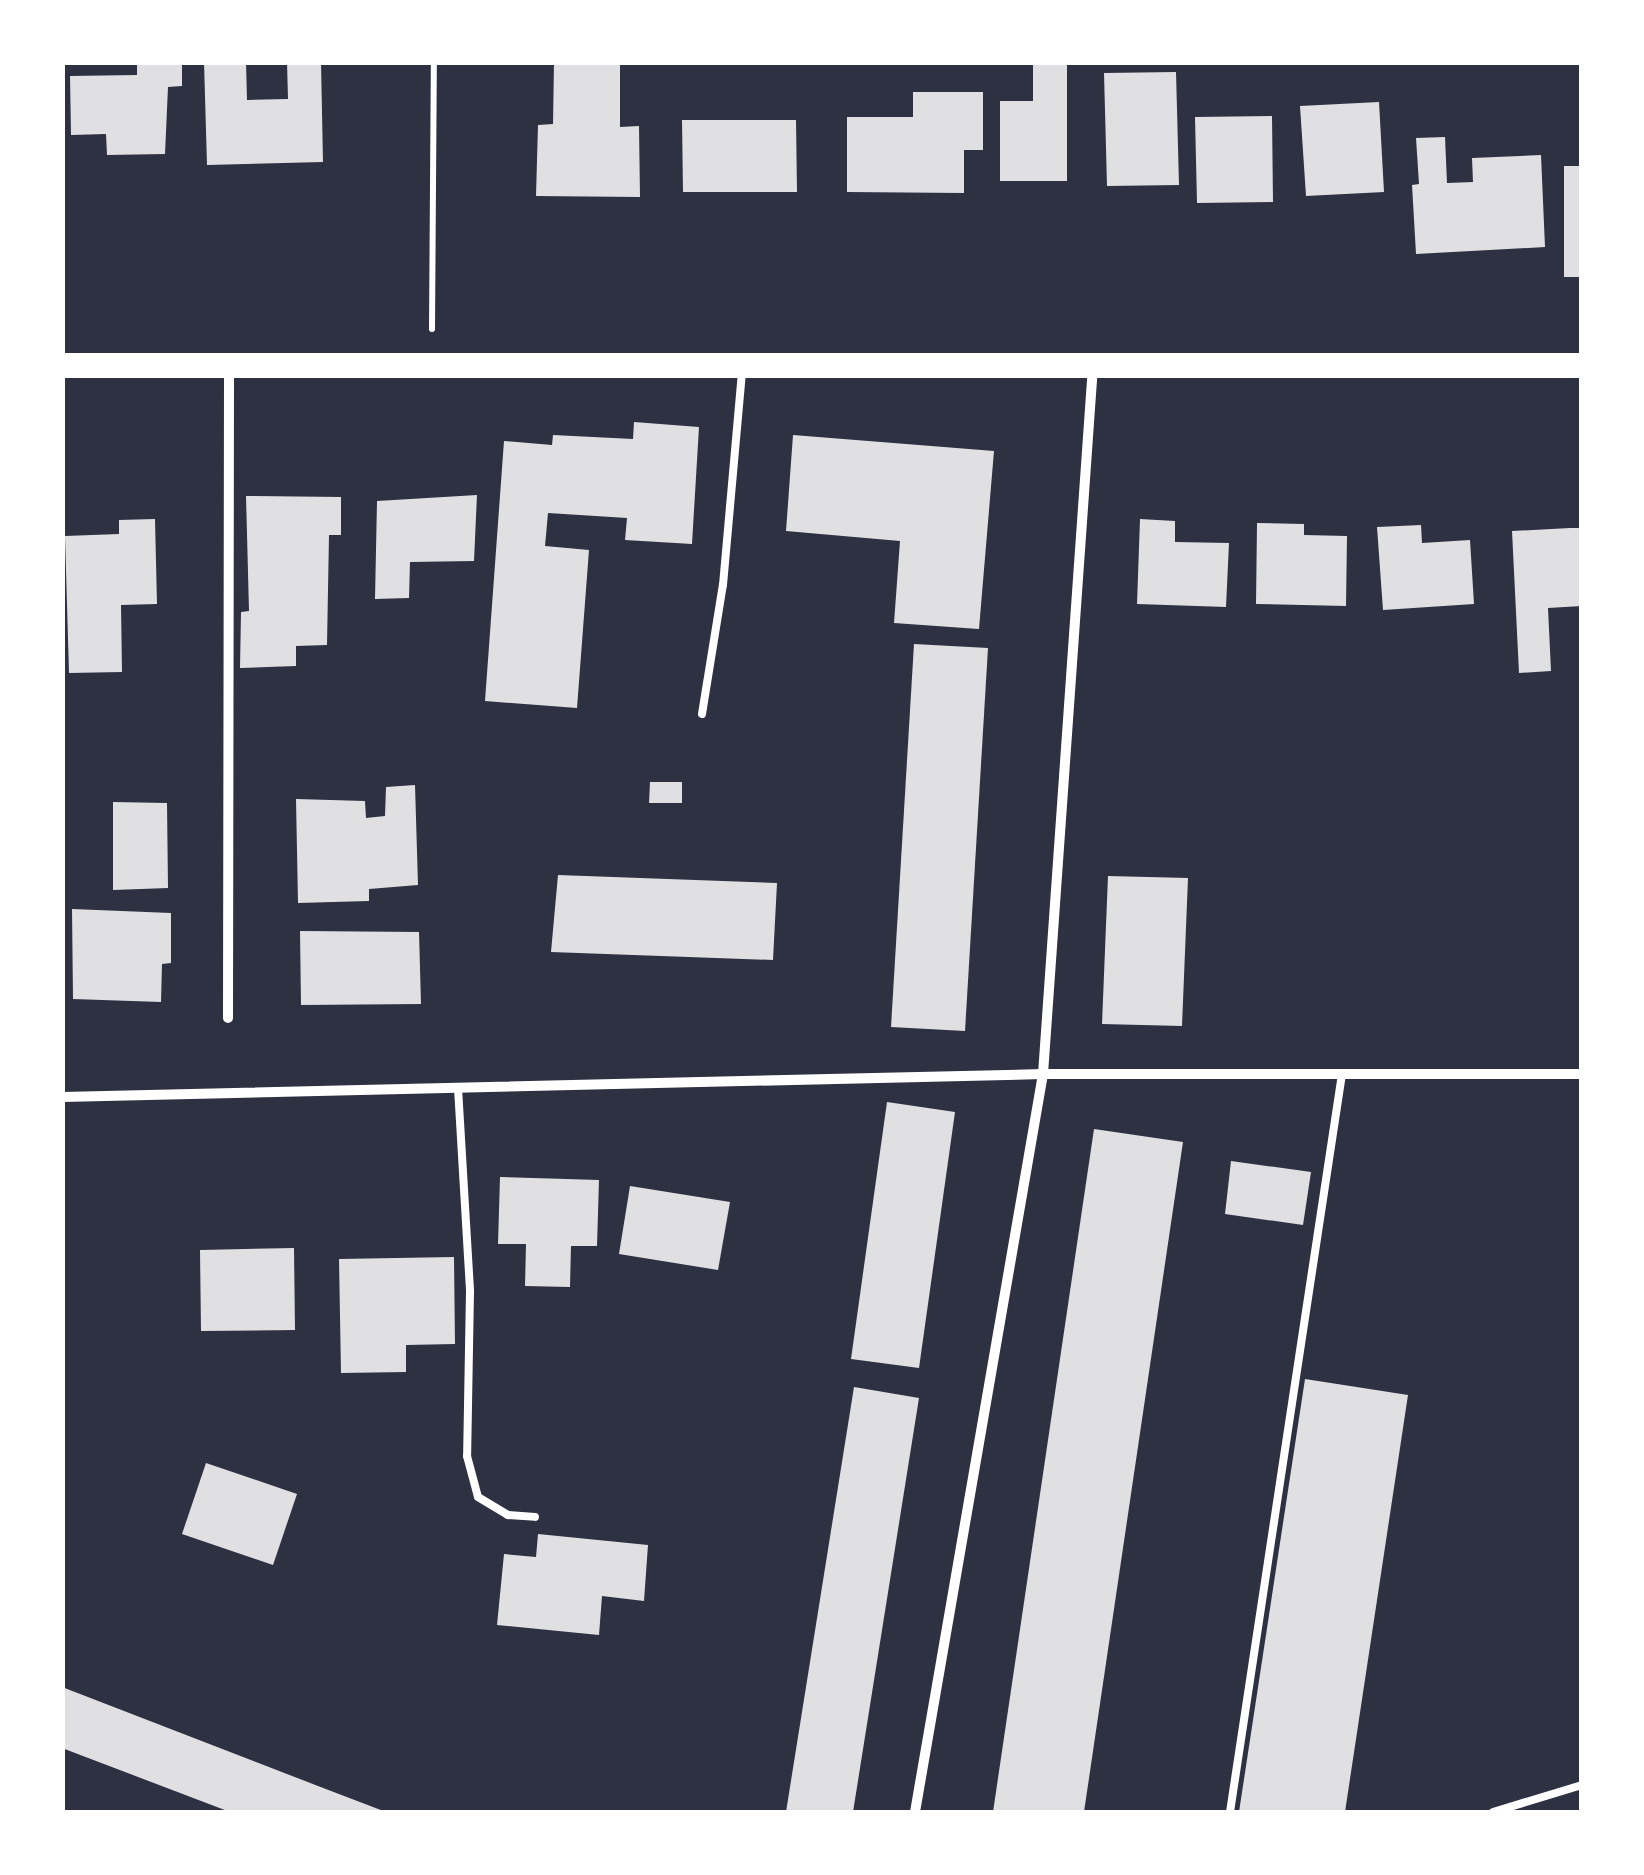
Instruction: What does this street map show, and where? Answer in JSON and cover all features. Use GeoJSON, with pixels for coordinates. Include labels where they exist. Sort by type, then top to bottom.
{"type":"FeatureCollection","features":[{"type":"Feature","properties":{"kind":"main road"},"geometry":{"type":"LineString","coordinates":[[62,365],[1582,365]]}},
{"type":"Feature","properties":{"kind":"street"},"geometry":{"type":"LineString","coordinates":[[228,1018],[229,365]]}},
{"type":"Feature","properties":{"kind":"street"},"geometry":{"type":"LineString","coordinates":[[916,1812],[1042,1074],[1093,366]]}},
{"type":"Feature","properties":{"kind":"street"},"geometry":{"type":"LineString","coordinates":[[62,1097],[1042,1074],[1582,1074]]}},
{"type":"Feature","properties":{"kind":"lane"},"geometry":{"type":"LineString","coordinates":[[702,714],[723,586],[743,366]]}},
{"type":"Feature","properties":{"kind":"lane"},"geometry":{"type":"LineString","coordinates":[[1230,1812],[1342,1074]]}},
{"type":"Feature","properties":{"kind":"lane"},"geometry":{"type":"LineString","coordinates":[[458,1088],[470,1291],[467,1456],[478,1497],[508,1515],[536,1517]]}},
{"type":"Feature","properties":{"kind":"lane"},"geometry":{"type":"LineString","coordinates":[[1494,1812],[1582,1784]]}},
{"type":"Feature","properties":{"kind":"path"},"geometry":{"type":"LineString","coordinates":[[432,365],[434,62]]}},
{"type":"Feature","properties":{"kind":"building"},"geometry":{"type":"Polygon","coordinates":[[[137,62],[182,62],[182,86],[168,87],[165,154],[107,155],[106,134],[71,135],[70,76],[137,75],[137,62]]]}},
{"type":"Feature","properties":{"kind":"building"},"geometry":{"type":"Polygon","coordinates":[[[204,62],[246,62],[247,100],[288,99],[287,62],[321,62],[323,162],[207,165],[204,62]]]}},
{"type":"Feature","properties":{"kind":"building"},"geometry":{"type":"Polygon","coordinates":[[[554,62],[620,62],[620,127],[639,126],[640,197],[536,196],[538,125],[553,124],[554,62]]]}},
{"type":"Feature","properties":{"kind":"building"},"geometry":{"type":"Polygon","coordinates":[[[1067,62],[1067,181],[1000,181],[1000,101],[1033,101],[1033,63],[1067,62]]]}},
{"type":"Feature","properties":{"kind":"building"},"geometry":{"type":"Polygon","coordinates":[[[1176,72],[1179,185],[1107,186],[1104,73],[1176,72]]]}},
{"type":"Feature","properties":{"kind":"building"},"geometry":{"type":"Polygon","coordinates":[[[913,92],[983,92],[983,150],[964,150],[964,193],[847,192],[847,117],[913,117],[913,92]]]}},
{"type":"Feature","properties":{"kind":"building"},"geometry":{"type":"Polygon","coordinates":[[[1379,102],[1384,192],[1306,196],[1300,106],[1379,102]]]}},
{"type":"Feature","properties":{"kind":"building"},"geometry":{"type":"Polygon","coordinates":[[[1272,116],[1273,202],[1197,203],[1195,117],[1272,116]]]}},
{"type":"Feature","properties":{"kind":"building"},"geometry":{"type":"Polygon","coordinates":[[[682,120],[796,120],[797,192],[683,192],[682,120]]]}},
{"type":"Feature","properties":{"kind":"building"},"geometry":{"type":"Polygon","coordinates":[[[1445,137],[1447,183],[1473,182],[1472,158],[1541,155],[1545,247],[1416,254],[1412,185],[1419,184],[1416,138],[1445,137]]]}},
{"type":"Feature","properties":{"kind":"building"},"geometry":{"type":"Polygon","coordinates":[[[1564,166],[1582,166],[1582,277],[1564,277],[1564,166]]]}},
{"type":"Feature","properties":{"kind":"building"},"geometry":{"type":"Polygon","coordinates":[[[634,422],[699,427],[692,544],[625,540],[627,518],[548,513],[545,546],[589,550],[577,708],[485,701],[504,441],[552,445],[553,435],[633,439],[634,422]]]}},
{"type":"Feature","properties":{"kind":"building"},"geometry":{"type":"Polygon","coordinates":[[[793,435],[994,451],[979,629],[894,623],[900,541],[786,531],[793,435]]]}},
{"type":"Feature","properties":{"kind":"building"},"geometry":{"type":"Polygon","coordinates":[[[477,495],[474,561],[410,562],[409,598],[375,599],[377,501],[477,495]]]}},
{"type":"Feature","properties":{"kind":"building"},"geometry":{"type":"Polygon","coordinates":[[[246,496],[341,497],[341,535],[329,535],[327,645],[296,646],[296,666],[240,668],[241,612],[249,611],[246,496]]]}},
{"type":"Feature","properties":{"kind":"building"},"geometry":{"type":"Polygon","coordinates":[[[155,519],[157,604],[121,605],[122,672],[69,673],[65,536],[119,534],[119,520],[155,519]]]}},
{"type":"Feature","properties":{"kind":"building"},"geometry":{"type":"Polygon","coordinates":[[[1140,519],[1175,521],[1175,542],[1229,543],[1226,607],[1137,604],[1140,519]]]}},
{"type":"Feature","properties":{"kind":"building"},"geometry":{"type":"Polygon","coordinates":[[[1257,523],[1304,524],[1304,535],[1347,536],[1346,606],[1256,604],[1257,523]]]}},
{"type":"Feature","properties":{"kind":"building"},"geometry":{"type":"Polygon","coordinates":[[[1421,525],[1422,543],[1470,540],[1474,604],[1383,610],[1377,527],[1421,525]]]}},
{"type":"Feature","properties":{"kind":"building"},"geometry":{"type":"Polygon","coordinates":[[[1582,528],[1582,606],[1548,608],[1551,671],[1519,673],[1512,531],[1582,528]]]}},
{"type":"Feature","properties":{"kind":"building"},"geometry":{"type":"Polygon","coordinates":[[[914,644],[988,648],[965,1031],[891,1027],[914,644]]]}},
{"type":"Feature","properties":{"kind":"building"},"geometry":{"type":"Polygon","coordinates":[[[650,782],[682,782],[682,803],[649,803],[650,782]]]}},
{"type":"Feature","properties":{"kind":"building"},"geometry":{"type":"Polygon","coordinates":[[[415,785],[418,885],[369,889],[369,901],[298,903],[296,799],[365,801],[366,818],[385,816],[386,787],[415,785]]]}},
{"type":"Feature","properties":{"kind":"building"},"geometry":{"type":"Polygon","coordinates":[[[113,802],[167,803],[168,888],[113,890],[113,802]]]}},
{"type":"Feature","properties":{"kind":"building"},"geometry":{"type":"Polygon","coordinates":[[[558,875],[777,883],[773,960],[551,952],[558,875]]]}},
{"type":"Feature","properties":{"kind":"building"},"geometry":{"type":"Polygon","coordinates":[[[1108,876],[1188,878],[1182,1026],[1102,1024],[1108,876]]]}},
{"type":"Feature","properties":{"kind":"building"},"geometry":{"type":"Polygon","coordinates":[[[72,909],[171,913],[171,963],[162,964],[161,1002],[73,999],[72,909]]]}},
{"type":"Feature","properties":{"kind":"building"},"geometry":{"type":"Polygon","coordinates":[[[300,931],[419,932],[421,1004],[301,1005],[300,931]]]}},
{"type":"Feature","properties":{"kind":"building"},"geometry":{"type":"Polygon","coordinates":[[[887,1102],[955,1112],[919,1368],[851,1359],[887,1102]]]}},
{"type":"Feature","properties":{"kind":"building"},"geometry":{"type":"Polygon","coordinates":[[[1094,1129],[1183,1142],[1084,1812],[993,1812],[1094,1129]]]}},
{"type":"Feature","properties":{"kind":"building"},"geometry":{"type":"Polygon","coordinates":[[[1231,1161],[1311,1172],[1303,1225],[1225,1214],[1231,1161]]]}},
{"type":"Feature","properties":{"kind":"building"},"geometry":{"type":"Polygon","coordinates":[[[500,1177],[599,1180],[597,1246],[571,1246],[570,1287],[525,1286],[526,1244],[498,1244],[500,1177]]]}},
{"type":"Feature","properties":{"kind":"building"},"geometry":{"type":"Polygon","coordinates":[[[630,1186],[730,1202],[718,1270],[619,1254],[630,1186]]]}},
{"type":"Feature","properties":{"kind":"building"},"geometry":{"type":"Polygon","coordinates":[[[294,1248],[295,1330],[201,1331],[200,1250],[294,1248]]]}},
{"type":"Feature","properties":{"kind":"building"},"geometry":{"type":"Polygon","coordinates":[[[454,1257],[455,1344],[406,1345],[406,1372],[341,1373],[339,1259],[454,1257]]]}},
{"type":"Feature","properties":{"kind":"building"},"geometry":{"type":"Polygon","coordinates":[[[1305,1379],[1408,1395],[1345,1812],[1239,1812],[1305,1379]]]}},
{"type":"Feature","properties":{"kind":"building"},"geometry":{"type":"Polygon","coordinates":[[[854,1387],[919,1398],[853,1812],[786,1812],[854,1387]]]}},
{"type":"Feature","properties":{"kind":"building"},"geometry":{"type":"Polygon","coordinates":[[[206,1463],[297,1494],[273,1565],[182,1534],[206,1463]]]}},
{"type":"Feature","properties":{"kind":"building"},"geometry":{"type":"Polygon","coordinates":[[[538,1534],[648,1545],[644,1601],[602,1596],[599,1635],[497,1625],[504,1554],[536,1557],[538,1534]]]}},
{"type":"Feature","properties":{"kind":"building"},"geometry":{"type":"Polygon","coordinates":[[[62,1687],[386,1812],[230,1812],[62,1748],[62,1687]]]}}]}
